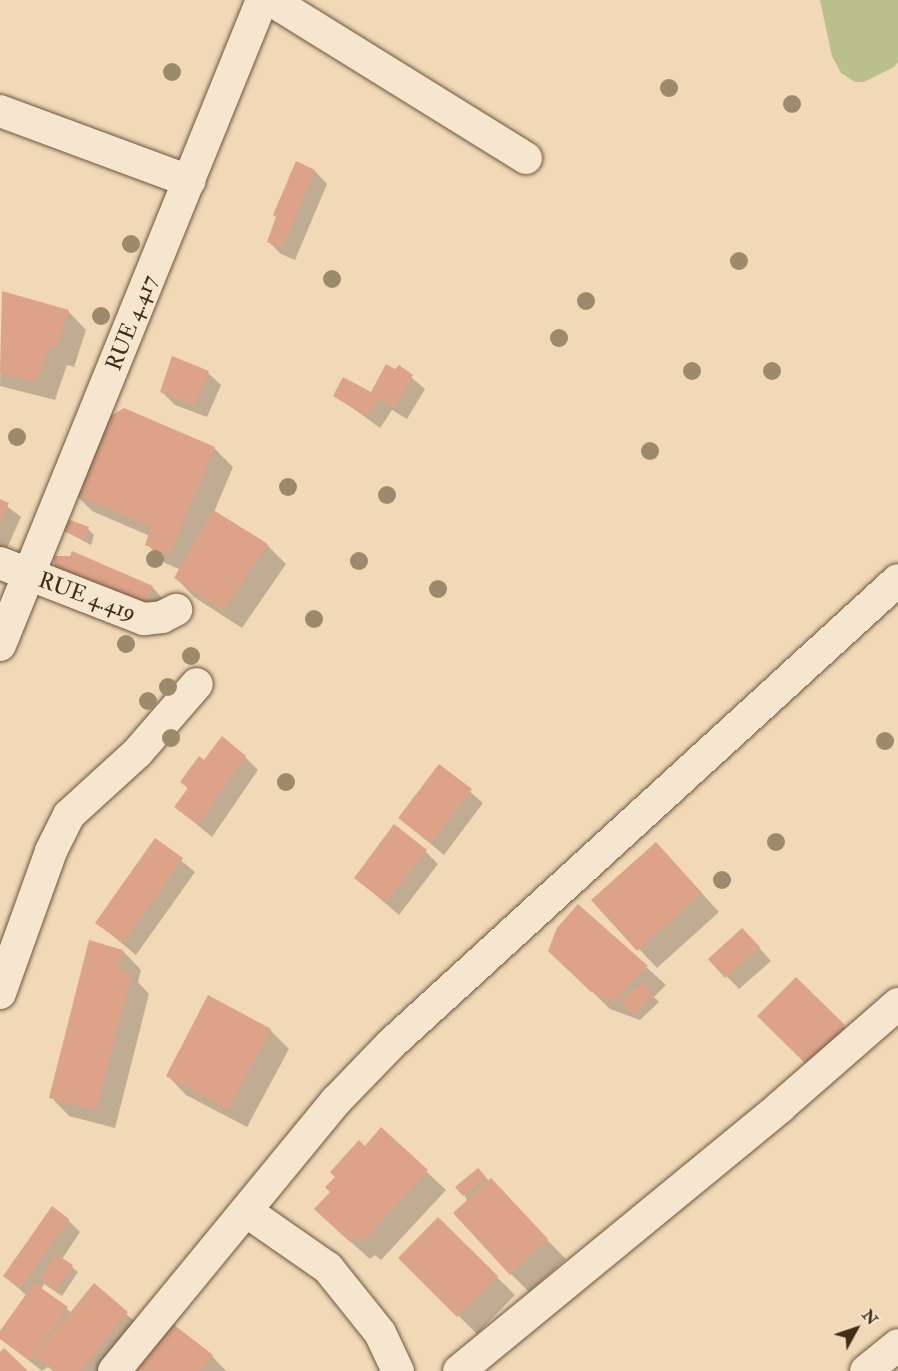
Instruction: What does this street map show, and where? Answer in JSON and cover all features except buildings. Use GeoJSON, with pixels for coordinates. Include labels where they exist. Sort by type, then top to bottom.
{"type":"FeatureCollection","features":[{"type":"Feature","properties":{"kind":"street","name":"RUE 4.417"},"geometry":{"type":"LineString","coordinates":[[0,645],[30,577],[262,0]]}},
{"type":"Feature","properties":{"kind":"street"},"geometry":{"type":"LineString","coordinates":[[271,0],[526,158]]}},
{"type":"Feature","properties":{"kind":"street"},"geometry":{"type":"LineString","coordinates":[[0,111],[189,181]]}},
{"type":"Feature","properties":{"kind":"street","name":"RUE 4.419"},"geometry":{"type":"LineString","coordinates":[[0,563],[30,577],[144,618],[162,617],[176,610]]}},
{"type":"Feature","properties":{"kind":"street"},"geometry":{"type":"LineString","coordinates":[[114,1371],[336,1101],[391,1044],[898,580]]}},
{"type":"Feature","properties":{"kind":"street"},"geometry":{"type":"LineString","coordinates":[[0,993],[51,851],[69,815],[137,753],[197,684]]}},
{"type":"Feature","properties":{"kind":"street"},"geometry":{"type":"LineString","coordinates":[[459,1371],[780,1107],[898,1004]]}},
{"type":"Feature","properties":{"kind":"street"},"geometry":{"type":"LineString","coordinates":[[246,1211],[328,1268],[380,1333],[399,1371]]}},
{"type":"Feature","properties":{"kind":"street"},"geometry":{"type":"LineString","coordinates":[[866,1371],[898,1345]]}},
{"type":"Feature","properties":{"kind":"green space"},"geometry":{"type":"Polygon","coordinates":[[[820,0],[898,0],[898,62],[894,67],[864,82],[855,82],[841,73],[832,56],[820,0]]]}}]}
